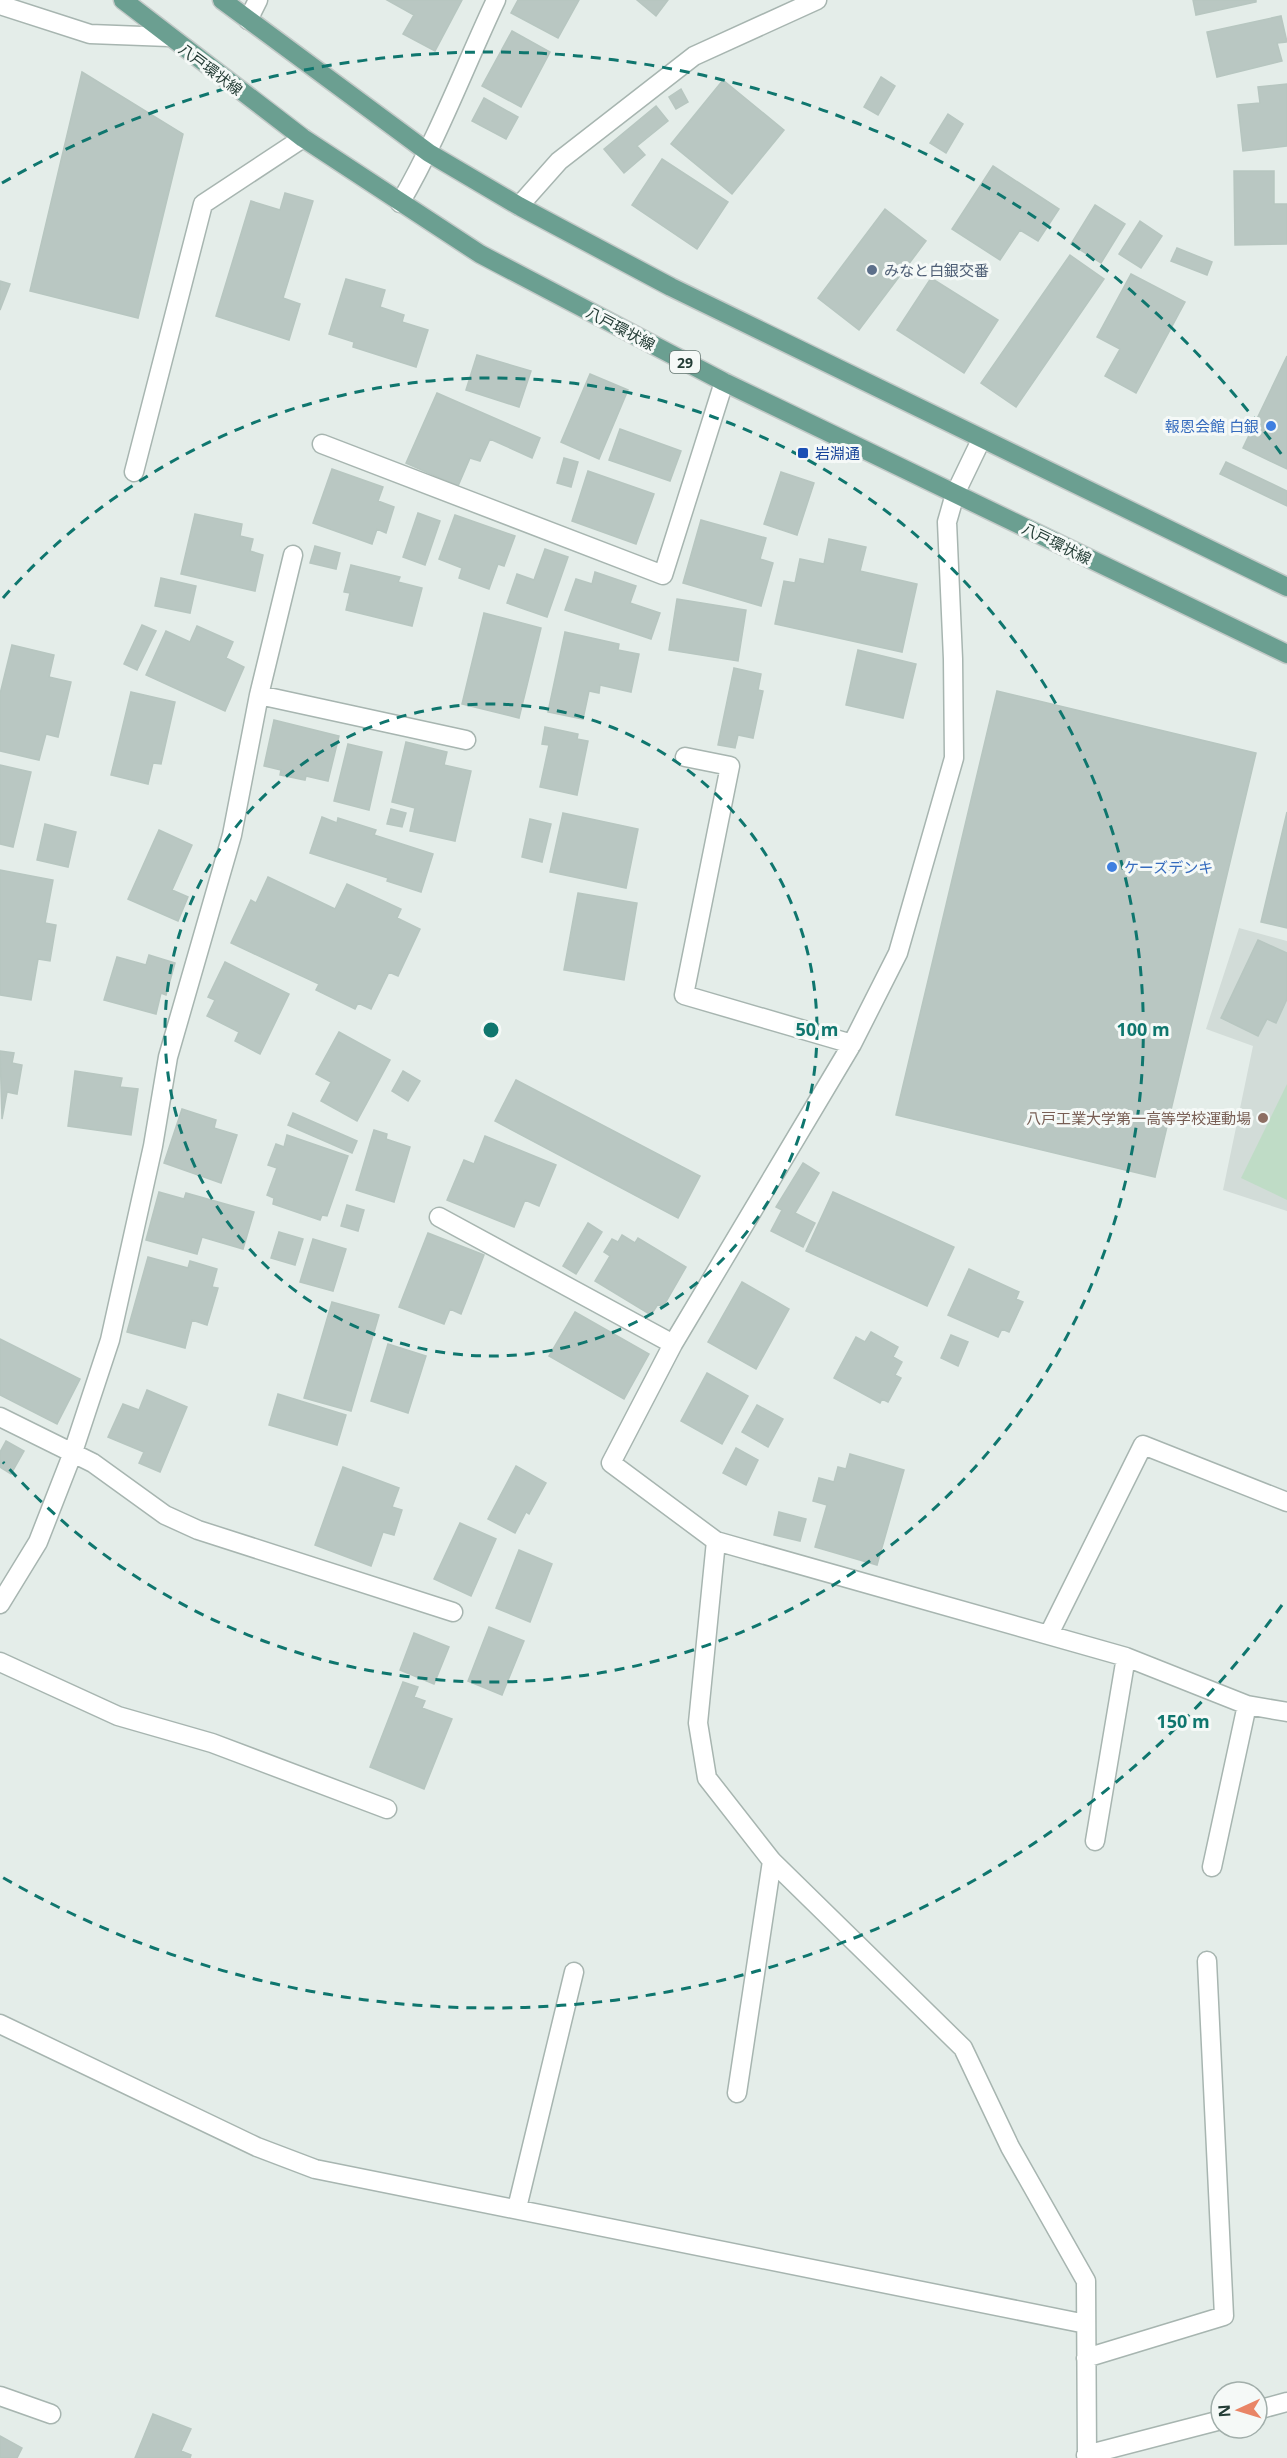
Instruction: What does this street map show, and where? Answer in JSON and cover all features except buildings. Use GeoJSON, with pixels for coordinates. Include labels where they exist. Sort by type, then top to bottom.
{"type":"FeatureCollection","features":[{"type":"Feature","properties":{"kind":"main road","name":"八戸環状線"},"geometry":{"type":"LineString","coordinates":[[123,0],[303,138],[480,254],[724,382],[1287,654]]}},
{"type":"Feature","properties":{"kind":"main road"},"geometry":{"type":"LineString","coordinates":[[222,0],[429,153],[519,206],[670,287],[1287,588]]}},
{"type":"Feature","properties":{"kind":"street"},"geometry":{"type":"LineString","coordinates":[[248,20],[258,0]]}},
{"type":"Feature","properties":{"kind":"street"},"geometry":{"type":"LineString","coordinates":[[400,203],[429,153],[458,80],[496,0]]}},
{"type":"Feature","properties":{"kind":"street"},"geometry":{"type":"LineString","coordinates":[[519,206],[559,161],[694,56],[812,0]]}},
{"type":"Feature","properties":{"kind":"street"},"geometry":{"type":"LineString","coordinates":[[0,5],[90,34],[169,37]]}},
{"type":"Feature","properties":{"kind":"street"},"geometry":{"type":"LineString","coordinates":[[134,472],[203,204],[303,138]]}},
{"type":"Feature","properties":{"kind":"street"},"geometry":{"type":"LineString","coordinates":[[322,444],[663,575],[724,382]]}},
{"type":"Feature","properties":{"kind":"street"},"geometry":{"type":"LineString","coordinates":[[981,440],[955,494],[947,522],[953,658],[954,758],[898,953],[852,1044],[673,1344],[611,1463],[716,1541],[1126,1657],[1247,1705],[1287,1712]]}},
{"type":"Feature","properties":{"kind":"street"},"geometry":{"type":"LineString","coordinates":[[0,1604],[38,1542],[72,1455],[110,1340],[153,1146],[168,1057],[232,835],[259,695],[293,555]]}},
{"type":"Feature","properties":{"kind":"street"},"geometry":{"type":"LineString","coordinates":[[259,695],[466,740]]}},
{"type":"Feature","properties":{"kind":"street"},"geometry":{"type":"LineString","coordinates":[[685,757],[730,766],[684,995],[852,1044]]}},
{"type":"Feature","properties":{"kind":"street"},"geometry":{"type":"LineString","coordinates":[[439,1217],[673,1344]]}},
{"type":"Feature","properties":{"kind":"street"},"geometry":{"type":"LineString","coordinates":[[0,1417],[72,1455],[93,1463],[165,1515],[198,1530],[453,1612]]}},
{"type":"Feature","properties":{"kind":"street"},"geometry":{"type":"LineString","coordinates":[[1049,1635],[1143,1445],[1287,1502]]}},
{"type":"Feature","properties":{"kind":"street"},"geometry":{"type":"LineString","coordinates":[[716,1541],[698,1723],[707,1778],[772,1862],[963,2048],[1010,2147],[1086,2281],[1086,2457],[1209,2423]]}},
{"type":"Feature","properties":{"kind":"street"},"geometry":{"type":"LineString","coordinates":[[1095,1840],[1126,1657]]}},
{"type":"Feature","properties":{"kind":"street"},"geometry":{"type":"LineString","coordinates":[[0,1662],[118,1716],[212,1743],[387,1809]]}},
{"type":"Feature","properties":{"kind":"street"},"geometry":{"type":"LineString","coordinates":[[1212,1867],[1247,1705]]}},
{"type":"Feature","properties":{"kind":"street"},"geometry":{"type":"LineString","coordinates":[[737,2093],[772,1862]]}},
{"type":"Feature","properties":{"kind":"street"},"geometry":{"type":"LineString","coordinates":[[1086,2358],[1224,2316],[1207,1961]]}},
{"type":"Feature","properties":{"kind":"street"},"geometry":{"type":"LineString","coordinates":[[517,2208],[574,1972]]}},
{"type":"Feature","properties":{"kind":"street"},"geometry":{"type":"LineString","coordinates":[[0,2024],[256,2147],[315,2169],[450,2198],[517,2208],[1086,2325]]}},
{"type":"Feature","properties":{"kind":"street"},"geometry":{"type":"LineString","coordinates":[[0,2396],[51,2414]]}},
{"type":"Feature","properties":{"kind":"street"},"geometry":{"type":"LineString","coordinates":[[1269,2407],[1287,2402]]}},
{"type":"Feature","properties":{"kind":"shaded area","name":"八戸工業大学第一高等学校運動場"},"geometry":{"type":"Polygon","coordinates":[[[1239,928],[1287,941],[1287,1211],[1223,1190],[1253,1046],[1206,1029],[1239,928]]]}},
{"type":"Feature","properties":{"kind":"green space"},"geometry":{"type":"Polygon","coordinates":[[[1287,1084],[1287,1200],[1241,1178],[1287,1084]]]}},
{"type":"Feature","properties":{"kind":"place","name":"みなと白銀交番"},"geometry":{"type":"Point","coordinates":[872,270]}},
{"type":"Feature","properties":{"kind":"place","name":"報恩会館 白銀"},"geometry":{"type":"Point","coordinates":[1271,426]}},
{"type":"Feature","properties":{"kind":"place","name":"岩淵通"},"geometry":{"type":"Point","coordinates":[803,453]}},
{"type":"Feature","properties":{"kind":"place","name":"ケーズデンキ"},"geometry":{"type":"Point","coordinates":[1112,867]}},
{"type":"Feature","properties":{"kind":"place","name":"八戸工業大学第一高等学校運動場"},"geometry":{"type":"Point","coordinates":[1263,1118]}}]}
